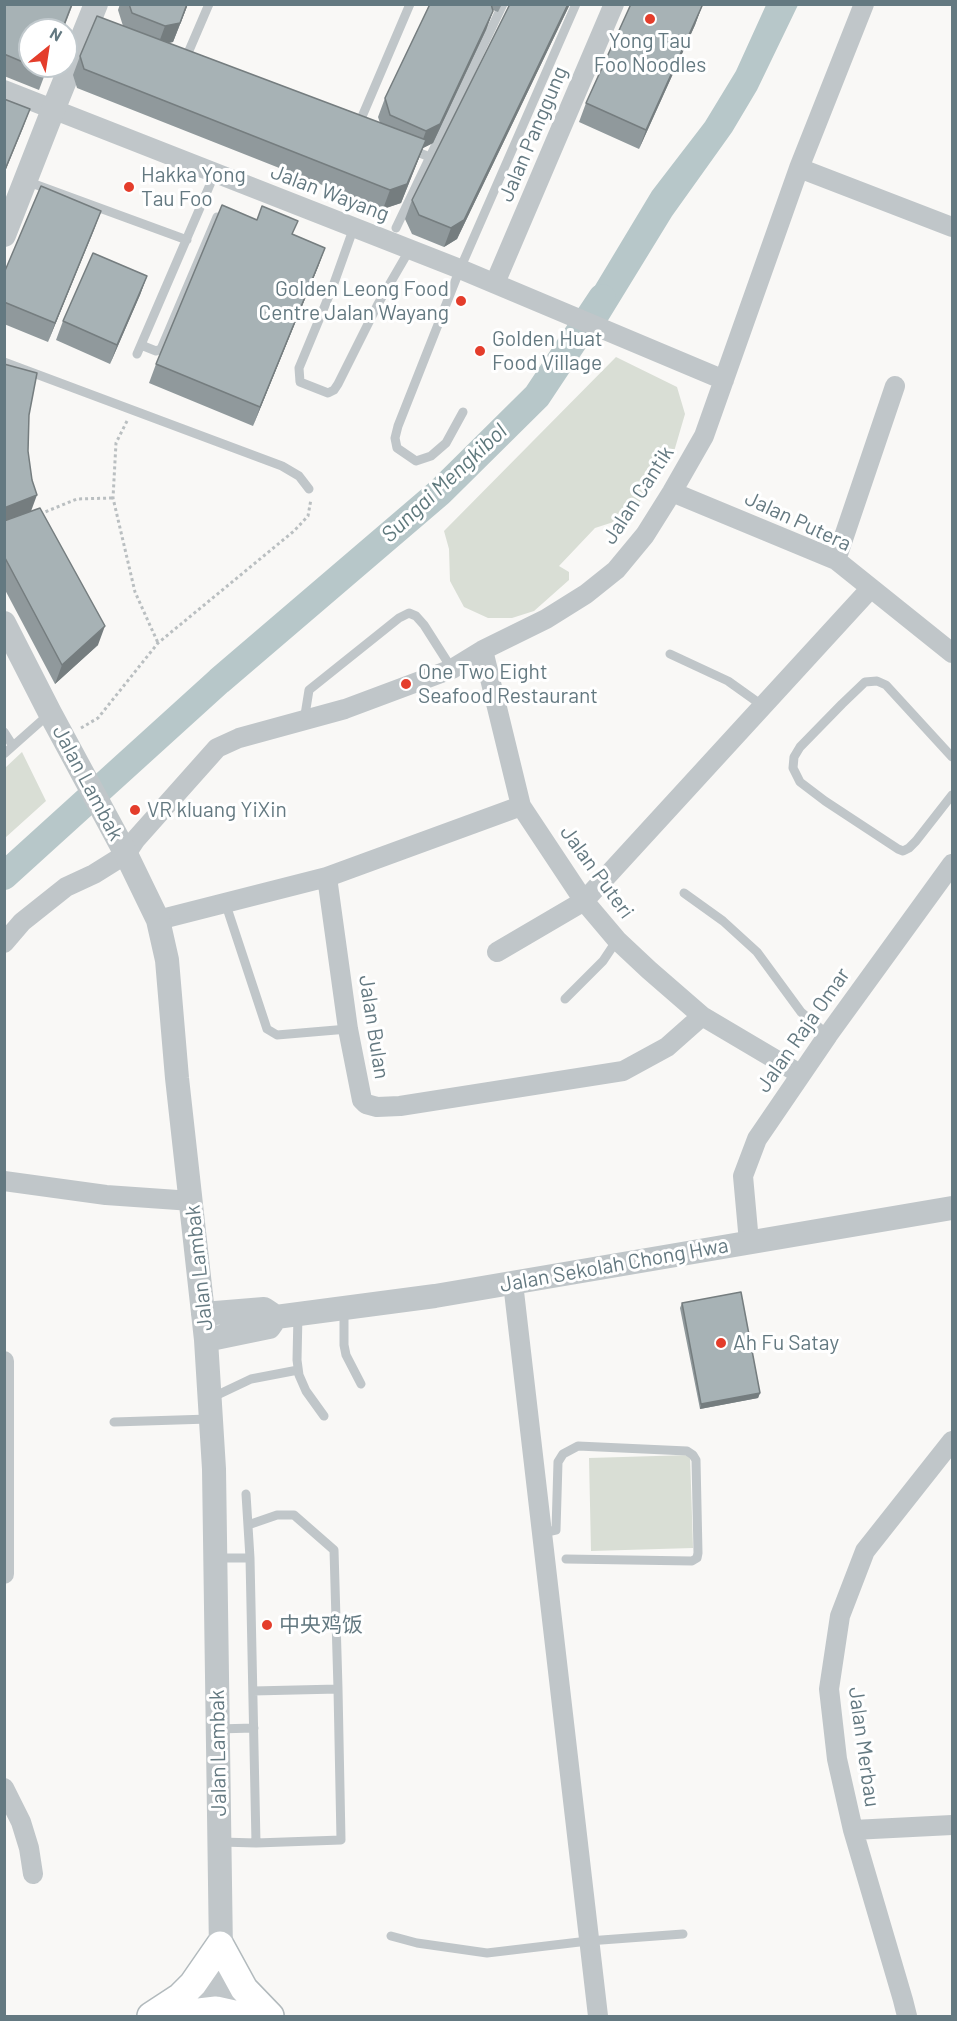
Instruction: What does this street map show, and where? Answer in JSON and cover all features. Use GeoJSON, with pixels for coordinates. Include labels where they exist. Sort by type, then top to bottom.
{"type":"FeatureCollection","features":[{"type":"Feature","properties":{"kind":"main road"},"geometry":{"type":"LineString","coordinates":[[152,2016],[194,1984],[220,1948],[244,1989],[270,2016]]}},
{"type":"Feature","properties":{"kind":"main road"},"geometry":{"type":"LineString","coordinates":[[194,2014],[216,2010],[238,2015]]}},
{"type":"Feature","properties":{"kind":"street","name":"Jalan Panggung"},"geometry":{"type":"LineString","coordinates":[[495,283],[614,4]]}},
{"type":"Feature","properties":{"kind":"street","name":"Jalan Cantik"},"geometry":{"type":"LineString","coordinates":[[121,844],[136,839],[217,748],[239,738],[345,709],[452,669],[483,650],[546,619],[586,594],[616,570],[645,535],[704,436],[799,168],[864,4]]}},
{"type":"Feature","properties":{"kind":"street"},"geometry":{"type":"LineString","coordinates":[[4,235],[53,110],[94,19]]}},
{"type":"Feature","properties":{"kind":"street","name":"Jalan Wayang"},"geometry":{"type":"LineString","coordinates":[[4,90],[495,283],[724,380]]}},
{"type":"Feature","properties":{"kind":"street"},"geometry":{"type":"LineString","coordinates":[[799,168],[952,227]]}},
{"type":"Feature","properties":{"kind":"street"},"geometry":{"type":"LineString","coordinates":[[836,560],[895,386]]}},
{"type":"Feature","properties":{"kind":"street","name":"Jalan Putera"},"geometry":{"type":"LineString","coordinates":[[672,492],[836,560],[950,646]]}},
{"type":"Feature","properties":{"kind":"street"},"geometry":{"type":"LineString","coordinates":[[497,952],[584,901],[871,588]]}},
{"type":"Feature","properties":{"kind":"street","name":"Jalan Lambak"},"geometry":{"type":"LineString","coordinates":[[4,622],[121,844],[158,920],[167,960],[211,1408],[214,1469],[220,1948]]}},
{"type":"Feature","properties":{"kind":"street","name":"Jalan Puteri"},"geometry":{"type":"LineString","coordinates":[[483,650],[521,806],[584,901],[617,940],[702,1016],[800,1074]]}},
{"type":"Feature","properties":{"kind":"street"},"geometry":{"type":"LineString","coordinates":[[158,920],[327,877],[521,806]]}},
{"type":"Feature","properties":{"kind":"street"},"geometry":{"type":"LineString","coordinates":[[4,943],[22,922],[66,887],[94,874],[121,844]]}},
{"type":"Feature","properties":{"kind":"street","name":"Jalan Raja Omar"},"geometry":{"type":"LineString","coordinates":[[749,1242],[743,1176],[757,1139],[800,1074],[952,864]]}},
{"type":"Feature","properties":{"kind":"street","name":"Jalan Bulan"},"geometry":{"type":"LineString","coordinates":[[327,877],[348,1029],[362,1100],[366,1104],[377,1107],[400,1106],[623,1071],[667,1047],[702,1016]]}},
{"type":"Feature","properties":{"kind":"street"},"geometry":{"type":"LineString","coordinates":[[4,1181],[106,1195],[192,1201]]}},
{"type":"Feature","properties":{"kind":"street","name":"Jalan Sekolah Chong Hwa"},"geometry":{"type":"LineString","coordinates":[[206,1340],[269,1327],[287,1316],[513,1283],[952,1208]]}},
{"type":"Feature","properties":{"kind":"street"},"geometry":{"type":"LineString","coordinates":[[513,1283],[598,2016]]}},
{"type":"Feature","properties":{"kind":"street","name":"Jalan Sekolah Chong Hwa"},"geometry":{"type":"LineString","coordinates":[[203,1314],[264,1309],[287,1316]]}},
{"type":"Feature","properties":{"kind":"street"},"geometry":{"type":"LineString","coordinates":[[4,1361],[4,1574]]}},
{"type":"Feature","properties":{"kind":"street","name":"Jalan Merbau"},"geometry":{"type":"LineString","coordinates":[[907,2016],[853,1830],[837,1759],[829,1689],[840,1616],[865,1551],[952,1441]]}},
{"type":"Feature","properties":{"kind":"street"},"geometry":{"type":"LineString","coordinates":[[4,1788],[21,1822],[33,1875]]}},
{"type":"Feature","properties":{"kind":"street"},"geometry":{"type":"LineString","coordinates":[[853,1830],[952,1825]]}},
{"type":"Feature","properties":{"kind":"street"},"geometry":{"type":"LineString","coordinates":[[194,2014],[220,1948]]}},
{"type":"Feature","properties":{"kind":"street"},"geometry":{"type":"LineString","coordinates":[[220,1948],[238,2015]]}},
{"type":"Feature","properties":{"kind":"lane"},"geometry":{"type":"LineString","coordinates":[[185,62],[209,4]]}},
{"type":"Feature","properties":{"kind":"lane"},"geometry":{"type":"LineString","coordinates":[[357,130],[410,4]]}},
{"type":"Feature","properties":{"kind":"lane"},"geometry":{"type":"LineString","coordinates":[[396,228],[430,158],[492,18],[503,4]]}},
{"type":"Feature","properties":{"kind":"lane"},"geometry":{"type":"LineString","coordinates":[[463,412],[446,443],[430,456],[416,461],[397,448],[395,438],[398,426],[460,269],[576,4]]}},
{"type":"Feature","properties":{"kind":"lane"},"geometry":{"type":"LineString","coordinates":[[174,57],[196,66]]}},
{"type":"Feature","properties":{"kind":"lane"},"geometry":{"type":"LineString","coordinates":[[346,126],[367,134]]}},
{"type":"Feature","properties":{"kind":"lane"},"geometry":{"type":"LineString","coordinates":[[399,146],[430,158]]}},
{"type":"Feature","properties":{"kind":"lane"},"geometry":{"type":"LineString","coordinates":[[216,172],[139,349],[156,351],[161,349],[217,217]]}},
{"type":"Feature","properties":{"kind":"lane"},"geometry":{"type":"LineString","coordinates":[[26,181],[187,240]]}},
{"type":"Feature","properties":{"kind":"lane"},"geometry":{"type":"LineString","coordinates":[[354,227],[333,286],[299,368],[300,382],[328,393],[334,390],[378,304],[410,249]]}},
{"type":"Feature","properties":{"kind":"lane"},"geometry":{"type":"LineString","coordinates":[[4,362],[282,466],[299,476],[309,489]]}},
{"type":"Feature","properties":{"kind":"lane"},"geometry":{"type":"LineString","coordinates":[[304,721],[309,690],[390,625],[409,613],[416,616],[424,625],[452,669]]}},
{"type":"Feature","properties":{"kind":"lane"},"geometry":{"type":"LineString","coordinates":[[670,654],[728,681],[763,706]]}},
{"type":"Feature","properties":{"kind":"lane"},"geometry":{"type":"LineString","coordinates":[[952,758],[886,685],[877,681],[865,682],[800,747],[794,757],[793,768],[800,782],[825,801],[903,851],[916,841],[952,795]]}},
{"type":"Feature","properties":{"kind":"lane"},"geometry":{"type":"LineString","coordinates":[[4,754],[50,713]]}},
{"type":"Feature","properties":{"kind":"lane"},"geometry":{"type":"LineString","coordinates":[[4,732],[14,746]]}},
{"type":"Feature","properties":{"kind":"lane"},"geometry":{"type":"LineString","coordinates":[[684,893],[723,921],[757,952],[801,1012],[828,1035]]}},
{"type":"Feature","properties":{"kind":"lane"},"geometry":{"type":"LineString","coordinates":[[225,902],[267,1029],[277,1035],[348,1029]]}},
{"type":"Feature","properties":{"kind":"lane"},"geometry":{"type":"LineString","coordinates":[[566,999],[603,961],[617,940]]}},
{"type":"Feature","properties":{"kind":"lane"},"geometry":{"type":"LineString","coordinates":[[344,1308],[346,1355],[361,1384]]}},
{"type":"Feature","properties":{"kind":"lane"},"geometry":{"type":"LineString","coordinates":[[287,1316],[298,1370],[306,1391],[324,1416]]}},
{"type":"Feature","properties":{"kind":"lane"},"geometry":{"type":"LineString","coordinates":[[114,1422],[211,1408],[251,1379],[298,1370]]}},
{"type":"Feature","properties":{"kind":"lane"},"geometry":{"type":"LineString","coordinates":[[542,1533],[556,1530],[558,1462],[563,1454],[578,1446],[687,1451],[693,1455],[696,1460],[698,1553],[696,1558],[692,1561],[566,1559]]}},
{"type":"Feature","properties":{"kind":"lane"},"geometry":{"type":"LineString","coordinates":[[246,1494],[250,1558],[256,1843]]}},
{"type":"Feature","properties":{"kind":"lane"},"geometry":{"type":"LineString","coordinates":[[219,1842],[341,1840],[334,1550],[294,1515],[277,1515],[248,1525]]}},
{"type":"Feature","properties":{"kind":"lane"},"geometry":{"type":"LineString","coordinates":[[215,1558],[250,1558]]}},
{"type":"Feature","properties":{"kind":"lane"},"geometry":{"type":"LineString","coordinates":[[253,1691],[338,1689]]}},
{"type":"Feature","properties":{"kind":"lane"},"geometry":{"type":"LineString","coordinates":[[217,1730],[254,1728]]}},
{"type":"Feature","properties":{"kind":"lane"},"geometry":{"type":"LineString","coordinates":[[391,1936],[487,1953],[588,1941],[683,1935]]}},
{"type":"Feature","properties":{"kind":"path"},"geometry":{"type":"LineString","coordinates":[[133,410],[116,442],[113,498],[135,592],[158,643]]}},
{"type":"Feature","properties":{"kind":"path"},"geometry":{"type":"LineString","coordinates":[[64,738],[98,718],[158,643],[294,531],[308,516],[311,500],[309,489]]}},
{"type":"Feature","properties":{"kind":"path"},"geometry":{"type":"LineString","coordinates":[[37,515],[77,499],[113,498]]}},
{"type":"Feature","properties":{"kind":"shaded area"},"geometry":{"type":"Polygon","coordinates":[[[766,5],[798,5],[757,90],[732,132],[672,216],[607,322],[581,309],[652,191],[705,122],[736,71],[766,5]]]}},
{"type":"Feature","properties":{"kind":"shaded area"},"geometry":{"type":"Polygon","coordinates":[[[616,357],[677,387],[685,414],[673,455],[629,517],[595,528],[559,566],[569,572],[569,580],[534,611],[512,618],[488,618],[464,607],[450,581],[449,549],[444,531],[616,357]]]}},
{"type":"Feature","properties":{"kind":"shaded area"},"geometry":{"type":"Polygon","coordinates":[[[22,752],[46,801],[5,838],[5,768],[22,752]]]}},
{"type":"Feature","properties":{"kind":"shaded area"},"geometry":{"type":"Polygon","coordinates":[[[690,1455],[693,1548],[591,1551],[589,1458],[690,1455]]]}},
{"type":"Feature","properties":{"kind":"building"},"geometry":{"type":"Polygon","coordinates":[[[4,4],[72,4],[67,18],[18,18],[18,60],[4,54],[4,4]]]}},
{"type":"Feature","properties":{"kind":"building"},"geometry":{"type":"Polygon","coordinates":[[[129,4],[187,4],[180,23],[165,26],[132,13],[129,4]]]}},
{"type":"Feature","properties":{"kind":"building"},"geometry":{"type":"Polygon","coordinates":[[[430,4],[491,4],[493,11],[440,124],[426,131],[390,115],[385,98],[430,4]]]}},
{"type":"Feature","properties":{"kind":"building"},"geometry":{"type":"Polygon","coordinates":[[[510,4],[568,4],[464,220],[451,228],[419,215],[412,200],[510,4]]]}},
{"type":"Feature","properties":{"kind":"building"},"geometry":{"type":"Polygon","coordinates":[[[631,4],[700,4],[702,6],[646,130],[586,103],[631,4]]]}},
{"type":"Feature","properties":{"kind":"building"},"geometry":{"type":"Polygon","coordinates":[[[97,16],[426,140],[407,184],[390,190],[84,69],[80,56],[97,16]]]}},
{"type":"Feature","properties":{"kind":"building"},"geometry":{"type":"Polygon","coordinates":[[[4,99],[30,109],[4,172],[4,99]]]}},
{"type":"Feature","properties":{"kind":"building"},"geometry":{"type":"Polygon","coordinates":[[[41,186],[101,211],[55,323],[4,302],[4,273],[41,186]]]}},
{"type":"Feature","properties":{"kind":"building"},"geometry":{"type":"Polygon","coordinates":[[[222,205],[257,220],[262,206],[298,221],[292,234],[325,248],[260,407],[156,364],[222,205]]]}},
{"type":"Feature","properties":{"kind":"building"},"geometry":{"type":"Polygon","coordinates":[[[93,253],[147,276],[117,345],[63,321],[93,253]]]}},
{"type":"Feature","properties":{"kind":"building"},"geometry":{"type":"Polygon","coordinates":[[[4,364],[37,373],[29,415],[28,451],[32,480],[37,495],[4,508],[4,364]]]}},
{"type":"Feature","properties":{"kind":"building"},"geometry":{"type":"Polygon","coordinates":[[[40,508],[105,626],[62,665],[4,556],[4,521],[40,508]]]}},
{"type":"Feature","properties":{"kind":"building"},"geometry":{"type":"Polygon","coordinates":[[[741,1292],[760,1393],[701,1404],[682,1303],[741,1292]]]}},
{"type":"Feature","properties":{"kind":"waterway","name":"Sungai Mengkibol"},"geometry":{"type":"LineString","coordinates":[[4,876],[219,681],[440,492],[537,396],[602,298]]}},
{"type":"Feature","properties":{"kind":"place","name":"Yong Tau Foo Noodles"},"geometry":{"type":"Point","coordinates":[650,19]}},
{"type":"Feature","properties":{"kind":"place","name":"Hakka Yong Tau Foo"},"geometry":{"type":"Point","coordinates":[129,187]}},
{"type":"Feature","properties":{"kind":"place","name":"Golden Leong Food Centre Jalan Wayang"},"geometry":{"type":"Point","coordinates":[461,301]}},
{"type":"Feature","properties":{"kind":"place","name":"Golden Huat Food Village"},"geometry":{"type":"Point","coordinates":[480,351]}},
{"type":"Feature","properties":{"kind":"place","name":"One Two Eight Seafood Restaurant"},"geometry":{"type":"Point","coordinates":[406,684]}},
{"type":"Feature","properties":{"kind":"place","name":"VR kluang YiXin"},"geometry":{"type":"Point","coordinates":[135,810]}},
{"type":"Feature","properties":{"kind":"place","name":"Ah Fu Satay"},"geometry":{"type":"Point","coordinates":[721,1343]}},
{"type":"Feature","properties":{"kind":"place","name":"中央鸡饭"},"geometry":{"type":"Point","coordinates":[267,1625]}}]}
